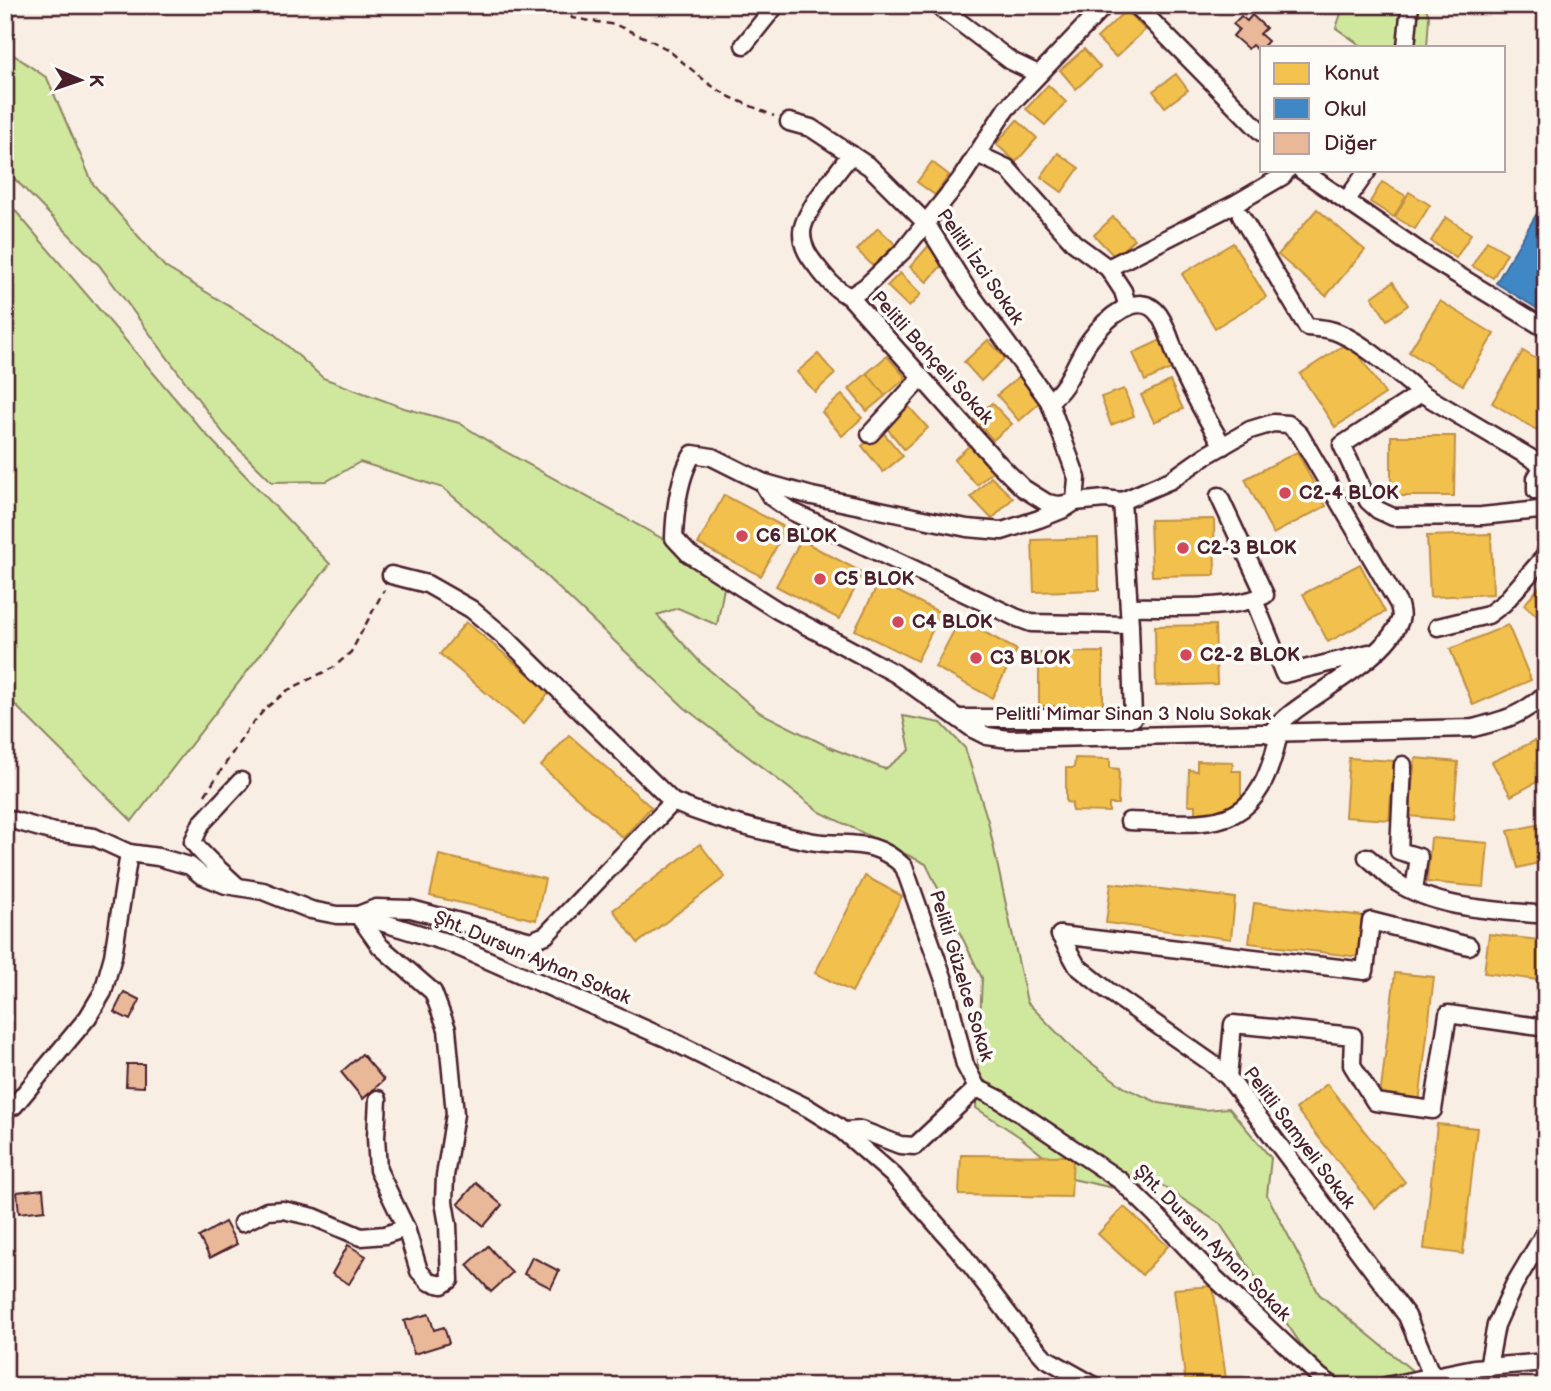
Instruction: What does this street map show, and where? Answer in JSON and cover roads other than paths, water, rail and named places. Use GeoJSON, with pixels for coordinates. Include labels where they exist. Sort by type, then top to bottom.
{"type":"FeatureCollection","features":[{"type":"Feature","properties":{"kind":"street"},"geometry":{"type":"LineString","coordinates":[[744,45],[776,5]]}},
{"type":"Feature","properties":{"kind":"street"},"geometry":{"type":"LineString","coordinates":[[937,5],[1012,61],[1038,74]]}},
{"type":"Feature","properties":{"kind":"street","name":"Pelitli Bahçeli Sokak"},"geometry":{"type":"LineString","coordinates":[[1075,502],[1059,505],[1047,503],[1023,488],[850,297],[881,272],[926,223],[960,180],[1006,109],[1105,5]]}},
{"type":"Feature","properties":{"kind":"street"},"geometry":{"type":"LineString","coordinates":[[1136,5],[1260,131]]}},
{"type":"Feature","properties":{"kind":"street"},"geometry":{"type":"LineString","coordinates":[[1406,46],[1410,5]]}},
{"type":"Feature","properties":{"kind":"street","name":"Pelitli İzci Sokak"},"geometry":{"type":"LineString","coordinates":[[789,122],[811,128],[870,167],[926,223],[967,289],[1049,401]]}},
{"type":"Feature","properties":{"kind":"street"},"geometry":{"type":"LineString","coordinates":[[850,297],[833,287],[813,261],[804,248],[801,231],[807,217],[851,154]]}},
{"type":"Feature","properties":{"kind":"street"},"geometry":{"type":"LineString","coordinates":[[977,154],[1007,168],[1074,243],[1108,268],[1123,291],[1128,307]]}},
{"type":"Feature","properties":{"kind":"street"},"geometry":{"type":"LineString","coordinates":[[1108,268],[1235,204],[1286,172]]}},
{"type":"Feature","properties":{"kind":"street"},"geometry":{"type":"LineString","coordinates":[[1304,172],[1428,257],[1546,329]]}},
{"type":"Feature","properties":{"kind":"street"},"geometry":{"type":"LineString","coordinates":[[1346,201],[1367,172]]}},
{"type":"Feature","properties":{"kind":"street"},"geometry":{"type":"LineString","coordinates":[[1241,216],[1307,327],[1331,330],[1348,338],[1376,356],[1421,393],[1545,464],[1536,478],[1541,491],[1543,514],[1393,517],[1378,510],[1368,500],[1342,445],[1421,393]]}},
{"type":"Feature","properties":{"kind":"street"},"geometry":{"type":"LineString","coordinates":[[1075,502],[1077,478],[1073,462],[1049,401],[1060,393],[1096,333],[1111,318],[1135,304],[1144,304],[1159,314],[1180,367],[1223,446]]}},
{"type":"Feature","properties":{"kind":"street"},"geometry":{"type":"LineString","coordinates":[[870,434],[921,378]]}},
{"type":"Feature","properties":{"kind":"street"},"geometry":{"type":"LineString","coordinates":[[958,718],[1133,718],[1122,501],[1171,480],[1250,430],[1273,423],[1287,424],[1300,435],[1399,605],[1401,618],[1375,652],[1336,685],[1293,712],[1274,734],[1273,761],[1261,790],[1245,807],[1226,818],[1202,823],[1129,821]]}},
{"type":"Feature","properties":{"kind":"street","name":"Pelitli Mimar Sinan 3 Nolu Sokak"},"geometry":{"type":"LineString","coordinates":[[1122,501],[1105,499],[1075,502],[1052,514],[1002,531],[967,528],[762,482],[712,457],[693,454],[685,466],[674,538],[688,554],[777,610],[896,674],[987,736],[1009,739],[1473,728],[1521,714],[1546,693]]}},
{"type":"Feature","properties":{"kind":"street"},"geometry":{"type":"LineString","coordinates":[[762,482],[771,496],[791,511],[1014,617],[1031,623],[1130,625]]}},
{"type":"Feature","properties":{"kind":"street"},"geometry":{"type":"LineString","coordinates":[[1129,607],[1218,605],[1254,600],[1265,595],[1219,496]]}},
{"type":"Feature","properties":{"kind":"street"},"geometry":{"type":"LineString","coordinates":[[1438,627],[1488,615],[1504,603],[1546,555]]}},
{"type":"Feature","properties":{"kind":"street","name":"Pelitli Güzelce Sokak"},"geometry":{"type":"LineString","coordinates":[[391,575],[427,584],[471,609],[507,639],[673,802],[710,817],[811,841],[865,845],[892,855],[905,867],[944,980],[965,1065],[977,1088]]}},
{"type":"Feature","properties":{"kind":"street"},"geometry":{"type":"LineString","coordinates":[[1254,600],[1284,674],[1375,652]]}},
{"type":"Feature","properties":{"kind":"street"},"geometry":{"type":"LineString","coordinates":[[1403,765],[1399,851],[1419,857],[1414,890]]}},
{"type":"Feature","properties":{"kind":"street"},"geometry":{"type":"LineString","coordinates":[[237,887],[209,862],[193,842],[201,824],[241,781]]}},
{"type":"Feature","properties":{"kind":"street"},"geometry":{"type":"LineString","coordinates":[[378,1099],[378,1170],[406,1228],[419,1271],[429,1282],[442,1285],[450,1280],[448,1226],[444,1202],[445,1176],[455,1114],[447,1029],[433,992],[380,946],[358,915],[376,908],[411,909],[531,941],[546,935],[673,802]]}},
{"type":"Feature","properties":{"kind":"street","name":"Şht. Dursun Ayhan Sokak"},"geometry":{"type":"LineString","coordinates":[[5,818],[54,832],[94,837],[129,853],[158,857],[190,866],[201,876],[237,887],[263,891],[311,909],[337,915],[358,915],[449,943],[656,1034],[808,1108],[844,1131],[894,1176],[1045,1357],[1095,1386]]}},
{"type":"Feature","properties":{"kind":"street"},"geometry":{"type":"LineString","coordinates":[[5,1102],[14,1106],[88,1017],[103,992],[118,931],[129,853]]}},
{"type":"Feature","properties":{"kind":"street"},"geometry":{"type":"LineString","coordinates":[[1367,857],[1396,882],[1434,899],[1478,908],[1546,915]]}},
{"type":"Feature","properties":{"kind":"street","name":"Pelitli Samyeli Sokak"},"geometry":{"type":"LineString","coordinates":[[1432,1376],[1406,1317],[1228,1077],[1077,966],[1060,936],[1365,971],[1371,921],[1469,946]]}},
{"type":"Feature","properties":{"kind":"street"},"geometry":{"type":"LineString","coordinates":[[1228,1077],[1233,1024],[1353,1037],[1352,1065],[1375,1102],[1433,1110],[1448,1014],[1546,1028]]}},
{"type":"Feature","properties":{"kind":"street","name":"Şht. Dursun Ayhan Sokak"},"geometry":{"type":"LineString","coordinates":[[844,1131],[861,1130],[900,1145],[915,1146],[977,1088],[999,1099],[1121,1181],[1215,1278],[1320,1377],[1333,1386]]}},
{"type":"Feature","properties":{"kind":"street"},"geometry":{"type":"LineString","coordinates":[[242,1223],[267,1211],[283,1210],[314,1217],[361,1237],[385,1235],[406,1228]]}},
{"type":"Feature","properties":{"kind":"street"},"geometry":{"type":"LineString","coordinates":[[1488,1367],[1496,1325],[1514,1284],[1546,1231]]}},
{"type":"Feature","properties":{"kind":"street"},"geometry":{"type":"LineString","coordinates":[[1386,1386],[1488,1367],[1546,1362]]}},
{"type":"Feature","properties":{"kind":"place","name":"C2-4 BLOK"},"geometry":{"type":"Point","coordinates":[1285,493]}},
{"type":"Feature","properties":{"kind":"place","name":"C6 BLOK"},"geometry":{"type":"Point","coordinates":[742,536]}},
{"type":"Feature","properties":{"kind":"place","name":"C2-3 BLOK"},"geometry":{"type":"Point","coordinates":[1183,548]}},
{"type":"Feature","properties":{"kind":"place","name":"C5 BLOK"},"geometry":{"type":"Point","coordinates":[820,579]}},
{"type":"Feature","properties":{"kind":"place","name":"C4 BLOK"},"geometry":{"type":"Point","coordinates":[898,622]}},
{"type":"Feature","properties":{"kind":"place","name":"C2-2 BLOK"},"geometry":{"type":"Point","coordinates":[1186,655]}},
{"type":"Feature","properties":{"kind":"place","name":"C3 BLOK"},"geometry":{"type":"Point","coordinates":[976,658]}}]}
